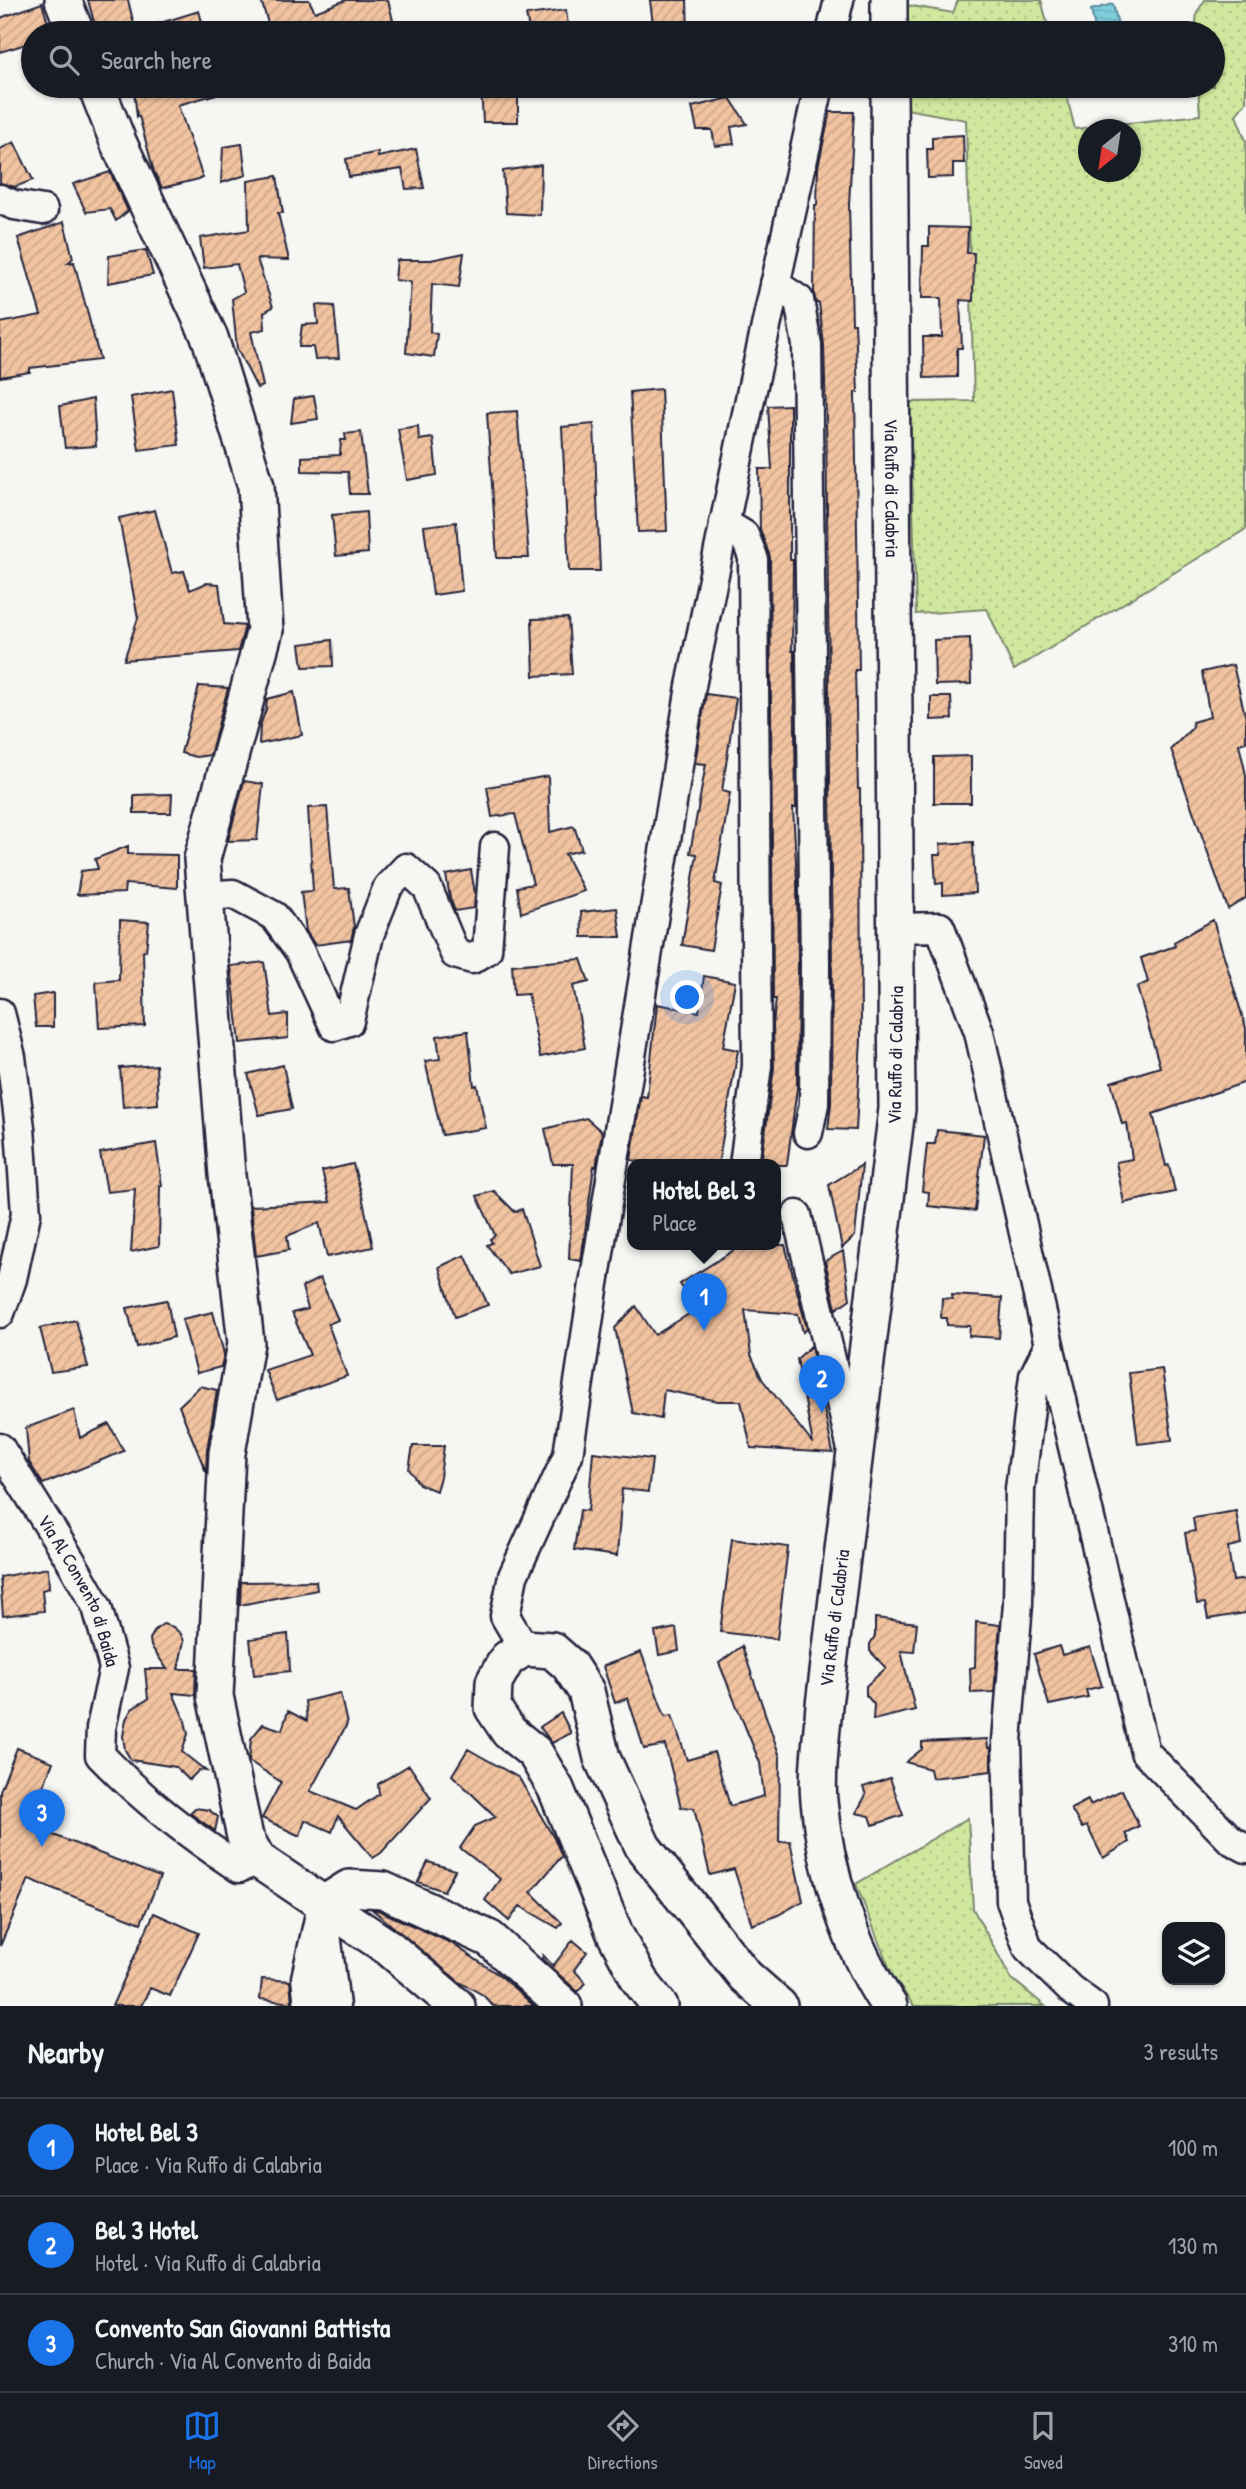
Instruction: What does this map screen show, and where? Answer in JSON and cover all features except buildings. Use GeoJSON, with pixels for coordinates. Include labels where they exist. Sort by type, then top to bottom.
{"type":"FeatureCollection","features":[{"type":"Feature","properties":{"kind":"street"},"geometry":{"type":"LineString","coordinates":[[63,0],[71,21]]}},
{"type":"Feature","properties":{"kind":"street"},"geometry":{"type":"LineString","coordinates":[[834,21],[839,0]]}},
{"type":"Feature","properties":{"kind":"street"},"geometry":{"type":"LineString","coordinates":[[889,0],[889,21]]}},
{"type":"Feature","properties":{"kind":"street"},"geometry":{"type":"LineString","coordinates":[[101,98],[119,144],[210,338],[256,486],[265,629],[202,859],[227,1175],[246,1343],[227,1453],[215,1696],[245,1837],[258,1860],[389,1948],[457,2006]]}},
{"type":"Feature","properties":{"kind":"street"},"geometry":{"type":"LineString","coordinates":[[524,1648],[505,1616],[513,1576],[544,1513],[568,1455],[691,686],[775,284],[817,98]]}},
{"type":"Feature","properties":{"kind":"street","name":"Via Ruffo di Calabria"},"geometry":{"type":"LineString","coordinates":[[889,98],[897,1109],[824,1704],[819,1799],[836,1896],[875,1985],[889,2006]]}},
{"type":"Feature","properties":{"kind":"street"},"geometry":{"type":"LineString","coordinates":[[0,199],[14,205],[43,209]]}},
{"type":"Feature","properties":{"kind":"street"},"geometry":{"type":"LineString","coordinates":[[775,284],[799,300],[807,345],[815,964],[814,1104],[808,1133]]}},
{"type":"Feature","properties":{"kind":"street"},"geometry":{"type":"LineString","coordinates":[[724,523],[744,535],[753,557],[757,1066],[745,1159]]}},
{"type":"Feature","properties":{"kind":"street"},"geometry":{"type":"LineString","coordinates":[[205,896],[233,894],[274,916],[300,952],[334,1026],[349,1021],[369,935],[388,887],[407,868],[427,887],[455,954],[472,959],[487,950],[495,846]]}},
{"type":"Feature","properties":{"kind":"street"},"geometry":{"type":"LineString","coordinates":[[896,928],[940,927],[979,1032],[1049,1345],[1145,1752],[1231,1840],[1246,1848]]}},
{"type":"Feature","properties":{"kind":"street"},"geometry":{"type":"LineString","coordinates":[[0,1013],[11,1057],[20,1128],[26,1214],[12,1279],[0,1313]]}},
{"type":"Feature","properties":{"kind":"street"},"geometry":{"type":"LineString","coordinates":[[797,1215],[854,1458]]}},
{"type":"Feature","properties":{"kind":"street"},"geometry":{"type":"LineString","coordinates":[[1049,1345],[1034,1376],[1020,1489],[1018,1602],[1007,1741],[1011,1901],[1028,1948],[1070,1989],[1093,2006]]}},
{"type":"Feature","properties":{"kind":"street","name":"Via Al Convento di Baida"},"geometry":{"type":"LineString","coordinates":[[0,1448],[72,1561],[97,1607],[114,1668],[101,1728],[100,1755],[135,1791],[189,1835],[239,1868],[258,1860]]}},
{"type":"Feature","properties":{"kind":"street"},"geometry":{"type":"LineString","coordinates":[[660,2006],[640,1981],[615,1934],[556,1789],[535,1753],[509,1732],[493,1708],[494,1682],[507,1659],[524,1648],[552,1650],[569,1665],[586,1691],[603,1758],[643,1847],[745,1976],[779,2006]]}},
{"type":"Feature","properties":{"kind":"street"},"geometry":{"type":"LineString","coordinates":[[309,2006],[306,1978],[322,1905],[349,1888],[383,1890],[490,1939],[564,2006]]}},
{"type":"Feature","properties":{"kind":"street"},"geometry":{"type":"LineString","coordinates":[[322,1905],[335,2006]]}},
{"type":"Feature","properties":{"kind":"green space"},"geometry":{"type":"Polygon","coordinates":[[[958,0],[1041,0],[1047,21],[906,21],[906,5],[953,13],[958,0]]]}},
{"type":"Feature","properties":{"kind":"green space"},"geometry":{"type":"Polygon","coordinates":[[[1205,0],[1246,0],[1246,102],[1236,115],[1246,141],[1246,529],[1014,670],[987,609],[916,614],[910,402],[974,401],[966,120],[906,109],[906,98],[1067,98],[1075,129],[1078,129],[1078,182],[1141,182],[1141,122],[1200,115],[1199,98],[1225,98],[1225,21],[1196,21],[1197,12],[1205,0]]]}},
{"type":"Feature","properties":{"kind":"green space"},"geometry":{"type":"Polygon","coordinates":[[[968,1818],[973,1909],[1011,1978],[1045,2006],[914,2006],[893,1977],[856,1884],[968,1818]]]}},
{"type":"Feature","properties":{"kind":"water"},"geometry":{"type":"Polygon","coordinates":[[[1113,4],[1117,21],[1093,21],[1091,10],[1113,4]]]}},
{"type":"Feature","properties":{"kind":"place","name":"Hotel Bel 3"},"geometry":{"type":"Point","coordinates":[704,1331]}},
{"type":"Feature","properties":{"kind":"place","name":"Bel 3 Hotel"},"geometry":{"type":"Point","coordinates":[822,1413]}},
{"type":"Feature","properties":{"kind":"place","name":"Convento San Giovanni Battista"},"geometry":{"type":"Point","coordinates":[42,1847]}}]}
